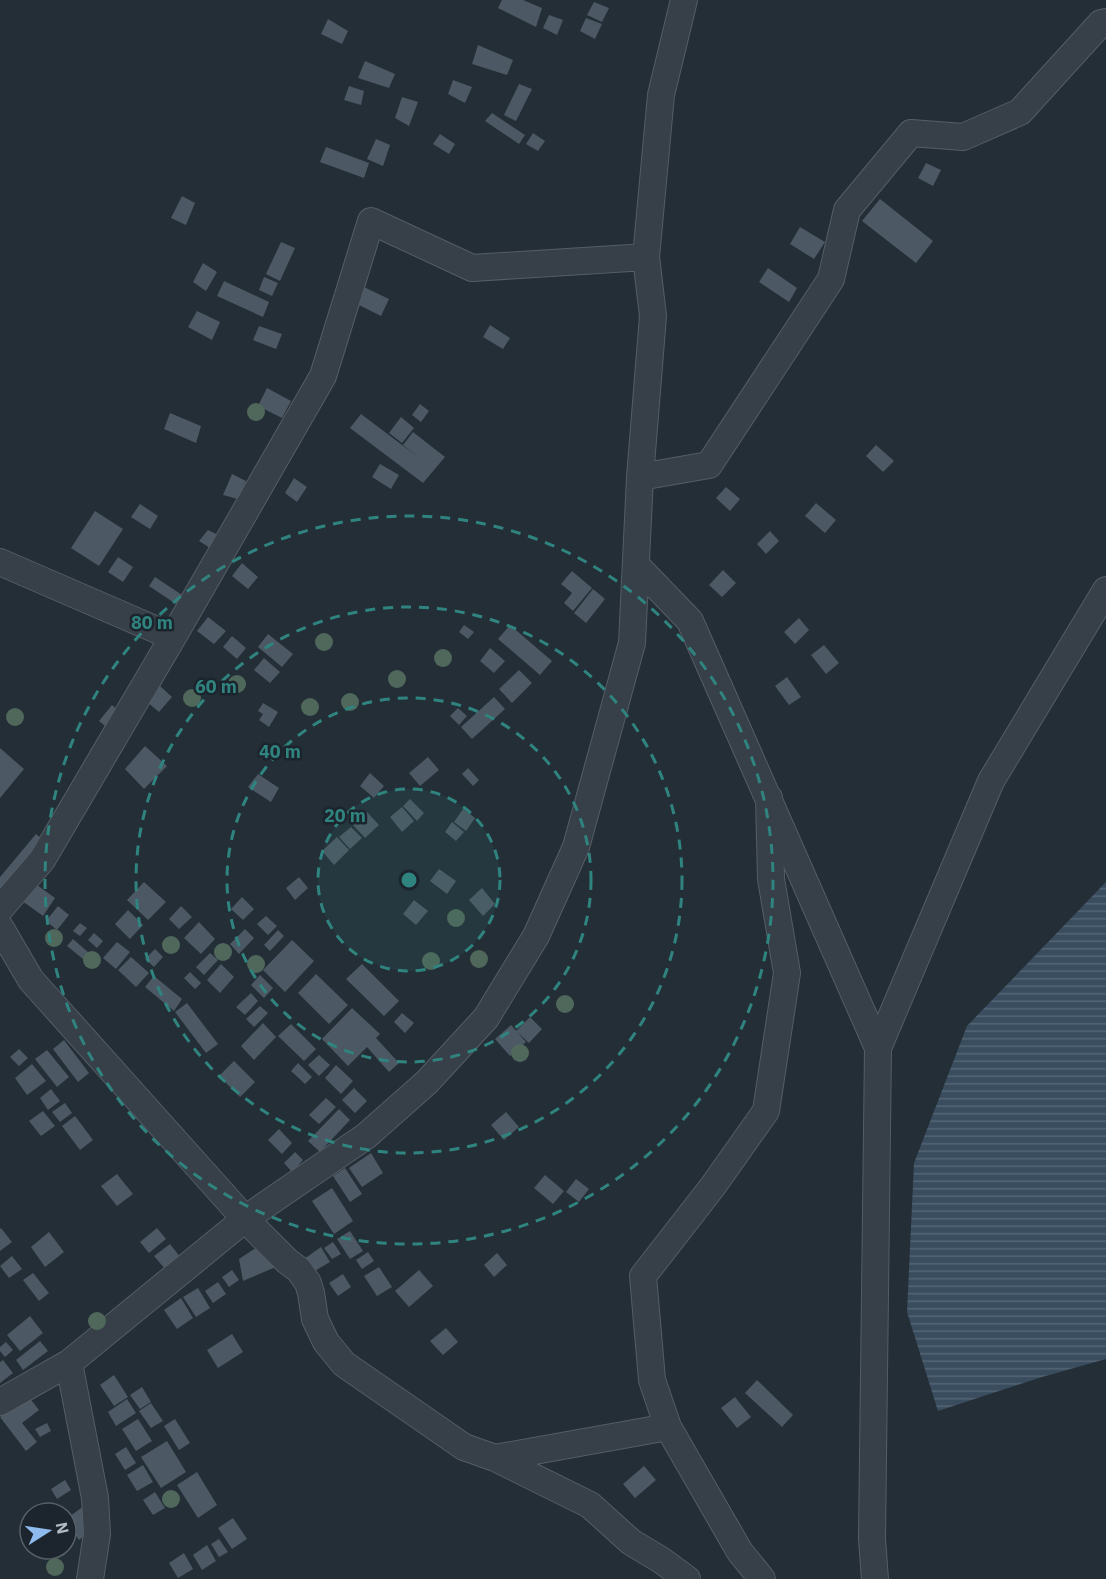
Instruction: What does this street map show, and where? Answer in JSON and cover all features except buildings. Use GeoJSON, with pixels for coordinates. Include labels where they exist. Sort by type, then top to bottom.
{"type":"FeatureCollection","features":[{"type":"Feature","properties":{"kind":"street"},"geometry":{"type":"LineString","coordinates":[[0,1402],[69,1363],[245,1219],[366,1136],[427,1082],[486,1018],[536,936],[576,847],[632,644],[640,477],[653,316],[646,257],[661,95],[684,0]]}},
{"type":"Feature","properties":{"kind":"street"},"geometry":{"type":"LineString","coordinates":[[640,477],[708,465],[831,279],[847,210],[911,133],[963,137],[1020,112],[1101,23],[1106,22]]}},
{"type":"Feature","properties":{"kind":"street"},"geometry":{"type":"LineString","coordinates":[[0,909],[42,860],[324,375],[371,221],[472,268],[646,257]]}},
{"type":"Feature","properties":{"kind":"street"},"geometry":{"type":"LineString","coordinates":[[0,561],[173,637]]}},
{"type":"Feature","properties":{"kind":"street"},"geometry":{"type":"LineString","coordinates":[[636,565],[690,621],[878,1048]]}},
{"type":"Feature","properties":{"kind":"street"},"geometry":{"type":"LineString","coordinates":[[875,1579],[872,1539],[878,1048],[991,781],[1106,590]]}},
{"type":"Feature","properties":{"kind":"street"},"geometry":{"type":"LineString","coordinates":[[762,1579],[740,1552],[668,1427],[652,1380],[643,1276],[713,1186],[766,1111],[787,973],[771,879],[769,798]]}},
{"type":"Feature","properties":{"kind":"street"},"geometry":{"type":"LineString","coordinates":[[0,927],[31,980],[245,1219],[273,1248],[299,1270],[308,1283],[315,1319],[326,1342],[344,1364],[464,1447],[495,1458],[590,1505],[631,1542],[687,1579]]}},
{"type":"Feature","properties":{"kind":"street"},"geometry":{"type":"LineString","coordinates":[[69,1363],[95,1498],[97,1534],[90,1579]]}},
{"type":"Feature","properties":{"kind":"street"},"geometry":{"type":"LineString","coordinates":[[495,1458],[668,1427]]}},
{"type":"Feature","properties":{"kind":"water"},"geometry":{"type":"Polygon","coordinates":[[[1106,882],[1106,1359],[938,1411],[907,1312],[914,1163],[967,1026],[1106,882]]]}}]}
